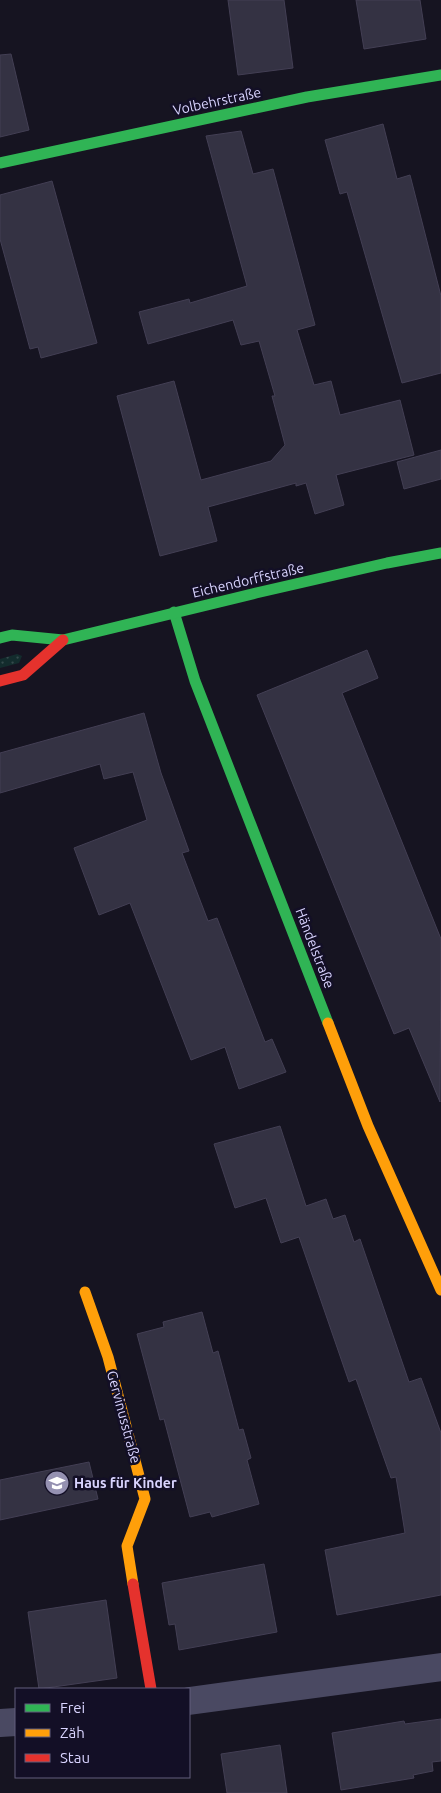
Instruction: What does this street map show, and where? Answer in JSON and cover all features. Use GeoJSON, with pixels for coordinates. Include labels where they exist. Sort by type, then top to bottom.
{"type":"FeatureCollection","features":[{"type":"Feature","properties":{"kind":"street","name":"Volbehrstraße"},"geometry":{"type":"LineString","coordinates":[[0,164],[307,96],[441,75]]}},
{"type":"Feature","properties":{"kind":"street","name":"Eichendorffstraße"},"geometry":{"type":"LineString","coordinates":[[0,638],[12,635],[63,640],[174,612],[388,563],[441,553]]}},
{"type":"Feature","properties":{"kind":"street","name":"Händelstraße"},"geometry":{"type":"LineString","coordinates":[[174,612],[194,680],[368,1126],[441,1290]]}},
{"type":"Feature","properties":{"kind":"street","name":"Eichendorffstraße"},"geometry":{"type":"LineString","coordinates":[[0,681],[23,675],[63,640]]}},
{"type":"Feature","properties":{"kind":"street","name":"Gervinusstraße"},"geometry":{"type":"LineString","coordinates":[[85,1292],[108,1357],[145,1499],[127,1546],[151,1688]]}},
{"type":"Feature","properties":{"kind":"street"},"geometry":{"type":"LineString","coordinates":[[190,1702],[441,1667]]}},
{"type":"Feature","properties":{"kind":"street"},"geometry":{"type":"LineString","coordinates":[[0,1724],[15,1722]]}},
{"type":"Feature","properties":{"kind":"green space"},"geometry":{"type":"Polygon","coordinates":[[[17,654],[22,656],[19,663],[0,668],[0,659],[17,654]]]}},
{"type":"Feature","properties":{"kind":"building"},"geometry":{"type":"Polygon","coordinates":[[[228,0],[284,0],[293,68],[238,75],[228,0]]]}},
{"type":"Feature","properties":{"kind":"building"},"geometry":{"type":"Polygon","coordinates":[[[356,0],[420,0],[426,39],[364,49],[356,0]]]}},
{"type":"Feature","properties":{"kind":"building"},"geometry":{"type":"Polygon","coordinates":[[[11,54],[29,130],[0,137],[0,55],[11,54]]]}},
{"type":"Feature","properties":{"kind":"building"},"geometry":{"type":"Polygon","coordinates":[[[383,124],[397,179],[410,175],[441,296],[441,373],[402,383],[347,192],[340,194],[325,140],[383,124]]]}},
{"type":"Feature","properties":{"kind":"building"},"geometry":{"type":"Polygon","coordinates":[[[241,131],[253,174],[273,169],[315,325],[297,330],[314,385],[331,381],[340,415],[400,400],[414,455],[336,475],[344,505],[315,514],[306,483],[296,486],[296,483],[208,507],[217,541],[160,556],[117,396],[174,381],[201,480],[271,461],[285,445],[272,396],[275,396],[259,341],[241,345],[233,320],[148,344],[139,312],[189,299],[190,303],[247,286],[206,136],[241,131]]]}},
{"type":"Feature","properties":{"kind":"building"},"geometry":{"type":"Polygon","coordinates":[[[52,181],[97,343],[41,358],[38,347],[30,349],[0,239],[0,195],[52,181]]]}},
{"type":"Feature","properties":{"kind":"building"},"geometry":{"type":"Polygon","coordinates":[[[441,450],[441,479],[404,489],[397,462],[441,450]]]}},
{"type":"Feature","properties":{"kind":"building"},"geometry":{"type":"Polygon","coordinates":[[[367,650],[378,678],[342,693],[441,939],[440,1102],[409,1028],[394,1034],[257,695],[367,650]]]}},
{"type":"Feature","properties":{"kind":"building"},"geometry":{"type":"Polygon","coordinates":[[[144,713],[161,773],[189,851],[182,853],[208,921],[217,918],[265,1042],[272,1039],[286,1072],[239,1089],[225,1047],[191,1060],[130,903],[99,915],[74,848],[147,820],[133,772],[104,779],[100,764],[0,793],[0,753],[144,713]]]}},
{"type":"Feature","properties":{"kind":"building"},"geometry":{"type":"Polygon","coordinates":[[[280,1126],[306,1206],[326,1199],[333,1219],[345,1215],[354,1242],[360,1239],[409,1382],[421,1378],[441,1433],[441,1595],[337,1615],[325,1550],[405,1533],[396,1477],[391,1478],[356,1379],[349,1382],[299,1237],[281,1243],[266,1198],[235,1208],[214,1144],[280,1126]]]}},
{"type":"Feature","properties":{"kind":"building"},"geometry":{"type":"Polygon","coordinates":[[[202,1312],[213,1353],[218,1351],[239,1430],[243,1429],[251,1458],[247,1460],[259,1504],[212,1517],[210,1512],[190,1517],[164,1419],[160,1420],[137,1334],[164,1327],[163,1322],[202,1312]]]}},
{"type":"Feature","properties":{"kind":"building"},"geometry":{"type":"Polygon","coordinates":[[[89,1462],[98,1499],[0,1520],[0,1480],[89,1462]]]}},
{"type":"Feature","properties":{"kind":"building"},"geometry":{"type":"Polygon","coordinates":[[[264,1564],[277,1632],[179,1650],[175,1624],[169,1625],[162,1583],[264,1564]]]}},
{"type":"Feature","properties":{"kind":"building"},"geometry":{"type":"Polygon","coordinates":[[[106,1600],[117,1678],[39,1688],[28,1612],[106,1600]]]}},
{"type":"Feature","properties":{"kind":"building"},"geometry":{"type":"Polygon","coordinates":[[[441,1719],[441,1761],[432,1762],[433,1771],[413,1775],[414,1778],[341,1790],[332,1733],[404,1721],[405,1724],[441,1719]]]}},
{"type":"Feature","properties":{"kind":"building"},"geometry":{"type":"Polygon","coordinates":[[[280,1745],[287,1793],[227,1793],[221,1754],[280,1745]]]}},
{"type":"Feature","properties":{"kind":"traffic: fast"},"geometry":{"type":"LineString","coordinates":[[0,163],[307,97],[441,75]]}},
{"type":"Feature","properties":{"kind":"traffic: fast"},"geometry":{"type":"LineString","coordinates":[[0,638],[12,635],[63,640],[256,593],[387,563],[441,553]]}},
{"type":"Feature","properties":{"kind":"traffic: fast"},"geometry":{"type":"LineString","coordinates":[[174,612],[195,681],[328,1023]]}},
{"type":"Feature","properties":{"kind":"traffic: slow"},"geometry":{"type":"LineString","coordinates":[[328,1023],[368,1126],[441,1290]]}},
{"type":"Feature","properties":{"kind":"traffic: slow"},"geometry":{"type":"LineString","coordinates":[[85,1292],[108,1357],[145,1499],[127,1546],[133,1584]]}},
{"type":"Feature","properties":{"kind":"traffic: jam"},"geometry":{"type":"LineString","coordinates":[[0,681],[23,675],[63,640]]}},
{"type":"Feature","properties":{"kind":"traffic: jam"},"geometry":{"type":"LineString","coordinates":[[133,1584],[151,1688]]}},
{"type":"Feature","properties":{"kind":"place","name":"Haus für Kinder"},"geometry":{"type":"Point","coordinates":[57,1483]}}]}
